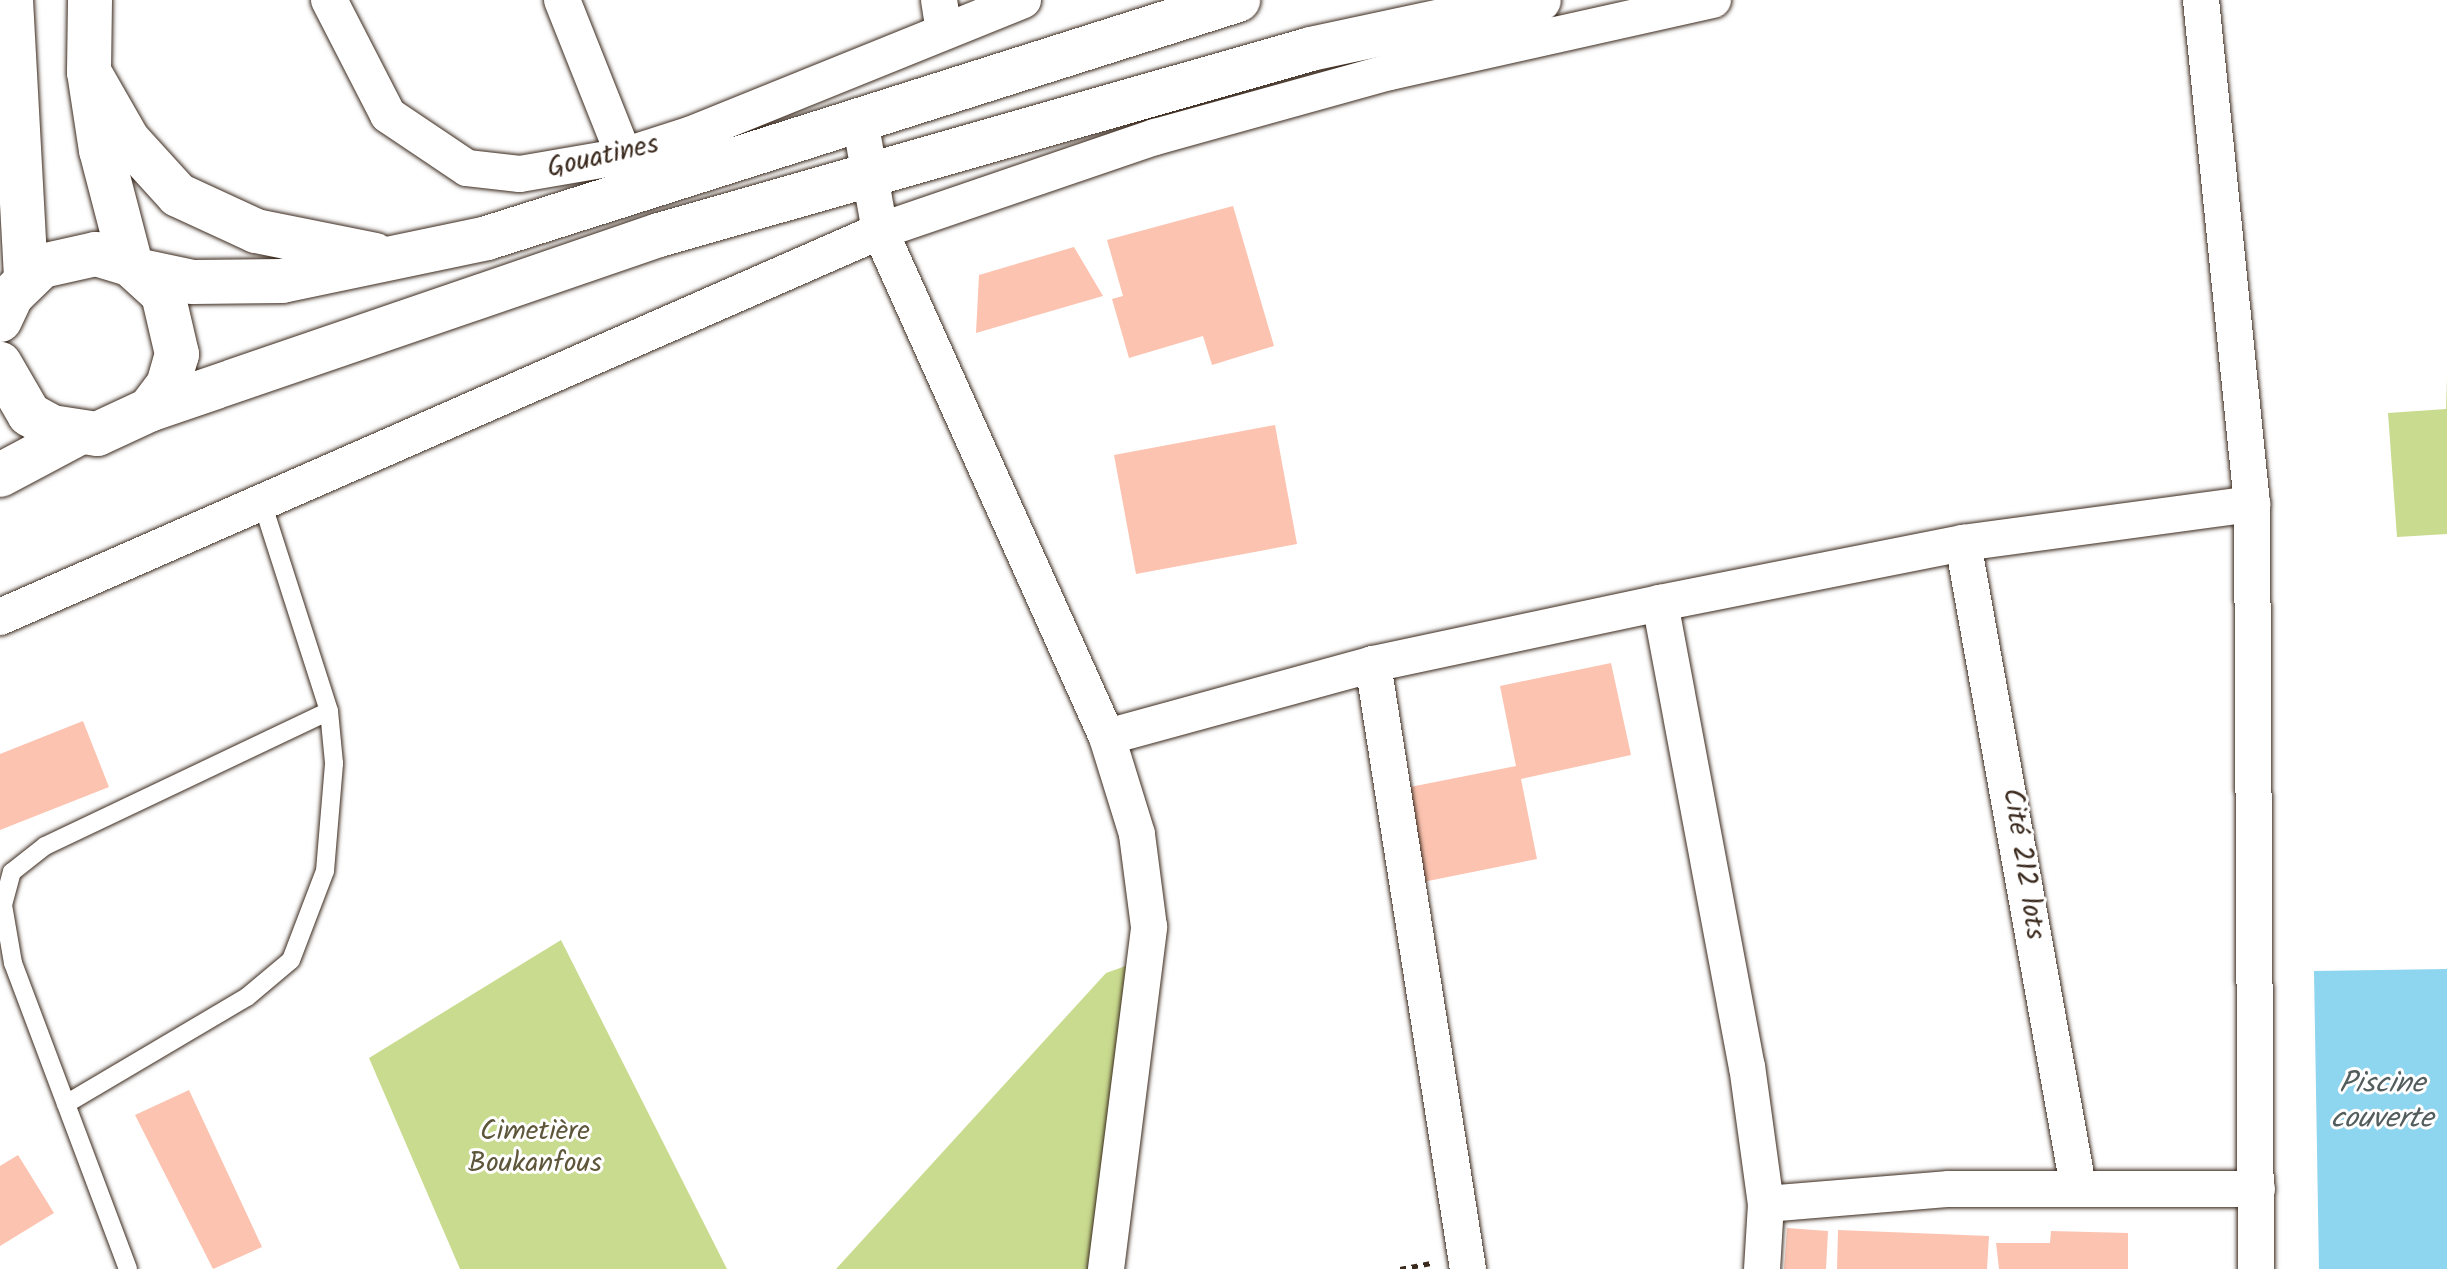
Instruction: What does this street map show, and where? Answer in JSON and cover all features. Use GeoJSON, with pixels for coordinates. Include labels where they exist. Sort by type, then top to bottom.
{"type":"FeatureCollection","features":[{"type":"Feature","properties":{"kind":"main road"},"geometry":{"type":"LineString","coordinates":[[0,320],[26,277],[11,0]]}},
{"type":"Feature","properties":{"kind":"main road"},"geometry":{"type":"LineString","coordinates":[[90,0],[89,72],[136,268],[163,294],[177,354],[168,385],[149,410]]}},
{"type":"Feature","properties":{"kind":"main road"},"geometry":{"type":"LineString","coordinates":[[26,277],[77,254],[193,282],[282,281],[401,258],[614,201],[1238,0]]}},
{"type":"Feature","properties":{"kind":"main road"},"geometry":{"type":"LineString","coordinates":[[0,475],[77,434],[116,430],[149,410],[495,290],[868,177],[1311,49],[1539,0]]}},
{"type":"Feature","properties":{"kind":"main road"},"geometry":{"type":"LineString","coordinates":[[89,72],[148,166],[197,207],[283,239],[401,258]]}},
{"type":"Feature","properties":{"kind":"main road"},"geometry":{"type":"LineString","coordinates":[[0,364],[29,414],[77,434]]}},
{"type":"Feature","properties":{"kind":"street","name":"Gouatines"},"geometry":{"type":"LineString","coordinates":[[329,0],[388,115],[441,156],[467,168],[520,174],[624,156],[941,16],[1023,0]]}},
{"type":"Feature","properties":{"kind":"street"},"geometry":{"type":"LineString","coordinates":[[562,0],[624,156]]}},
{"type":"Feature","properties":{"kind":"street"},"geometry":{"type":"LineString","coordinates":[[0,617],[263,506],[880,231],[1155,137],[1390,72],[1713,0]]}},
{"type":"Feature","properties":{"kind":"street"},"geometry":{"type":"LineString","coordinates":[[2201,0],[2252,504],[2256,1269]]}},
{"type":"Feature","properties":{"kind":"street"},"geometry":{"type":"LineString","coordinates":[[860,121],[880,231],[1107,737],[1137,834],[1149,927],[1106,1269]]}},
{"type":"Feature","properties":{"kind":"street"},"geometry":{"type":"LineString","coordinates":[[1107,737],[1373,664],[1660,603],[1963,543],[2252,504]]}},
{"type":"Feature","properties":{"kind":"street","name":"Cité 212 lots"},"geometry":{"type":"LineString","coordinates":[[1963,543],[2078,1186]]}},
{"type":"Feature","properties":{"kind":"street"},"geometry":{"type":"LineString","coordinates":[[1660,603],[1766,1204],[1762,1269]]}},
{"type":"Feature","properties":{"kind":"street"},"geometry":{"type":"LineString","coordinates":[[1373,664],[1468,1269]]}},
{"type":"Feature","properties":{"kind":"street"},"geometry":{"type":"LineString","coordinates":[[1766,1204],[2078,1186],[2257,1189]]}},
{"type":"Feature","properties":{"kind":"lane"},"geometry":{"type":"LineString","coordinates":[[66,1104],[247,997],[291,960],[325,871],[334,763],[329,711],[263,506]]}},
{"type":"Feature","properties":{"kind":"lane"},"geometry":{"type":"LineString","coordinates":[[128,1269],[4,929],[12,872],[45,846],[329,711]]}},
{"type":"Feature","properties":{"kind":"green space"},"geometry":{"type":"Polygon","coordinates":[[[2447,378],[2447,534],[2397,537],[2388,413],[2446,409],[2447,378]]]}},
{"type":"Feature","properties":{"kind":"green space","name":"Cimetière Boukanfous"},"geometry":{"type":"Polygon","coordinates":[[[561,940],[727,1269],[460,1269],[369,1058],[561,940]]]}},
{"type":"Feature","properties":{"kind":"green space"},"geometry":{"type":"Polygon","coordinates":[[[1137,962],[1090,1269],[836,1269],[1106,973],[1137,962]]]}},
{"type":"Feature","properties":{"kind":"water","name":"Piscine couverte"},"geometry":{"type":"Polygon","coordinates":[[[2447,969],[2447,1269],[2319,1269],[2314,971],[2447,969]]]}},
{"type":"Feature","properties":{"kind":"building"},"geometry":{"type":"Polygon","coordinates":[[[1233,206],[1274,346],[1212,365],[1203,336],[1129,358],[1112,299],[1123,296],[1107,240],[1233,206]]]}},
{"type":"Feature","properties":{"kind":"building"},"geometry":{"type":"Polygon","coordinates":[[[1074,247],[1103,296],[976,333],[979,275],[1074,247]]]}},
{"type":"Feature","properties":{"kind":"building"},"geometry":{"type":"Polygon","coordinates":[[[1275,425],[1297,544],[1136,574],[1114,455],[1275,425]]]}},
{"type":"Feature","properties":{"kind":"building"},"geometry":{"type":"Polygon","coordinates":[[[1611,663],[1631,755],[1521,779],[1537,859],[1418,883],[1400,789],[1516,766],[1500,686],[1611,663]]]}},
{"type":"Feature","properties":{"kind":"building"},"geometry":{"type":"Polygon","coordinates":[[[83,721],[109,787],[0,830],[0,754],[83,721]]]}},
{"type":"Feature","properties":{"kind":"building"},"geometry":{"type":"Polygon","coordinates":[[[189,1090],[262,1247],[213,1269],[135,1115],[189,1090]]]}},
{"type":"Feature","properties":{"kind":"building"},"geometry":{"type":"Polygon","coordinates":[[[18,1155],[54,1213],[0,1246],[0,1166],[18,1155]]]}},
{"type":"Feature","properties":{"kind":"building"},"geometry":{"type":"Polygon","coordinates":[[[1787,1228],[1828,1231],[1826,1269],[1784,1269],[1787,1228]]]}},
{"type":"Feature","properties":{"kind":"building"},"geometry":{"type":"Polygon","coordinates":[[[1838,1230],[1989,1236],[1987,1269],[1837,1269],[1838,1230]]]}},
{"type":"Feature","properties":{"kind":"building"},"geometry":{"type":"Polygon","coordinates":[[[2051,1231],[2128,1233],[2128,1269],[1999,1269],[1996,1243],[2050,1243],[2051,1231]]]}}]}
